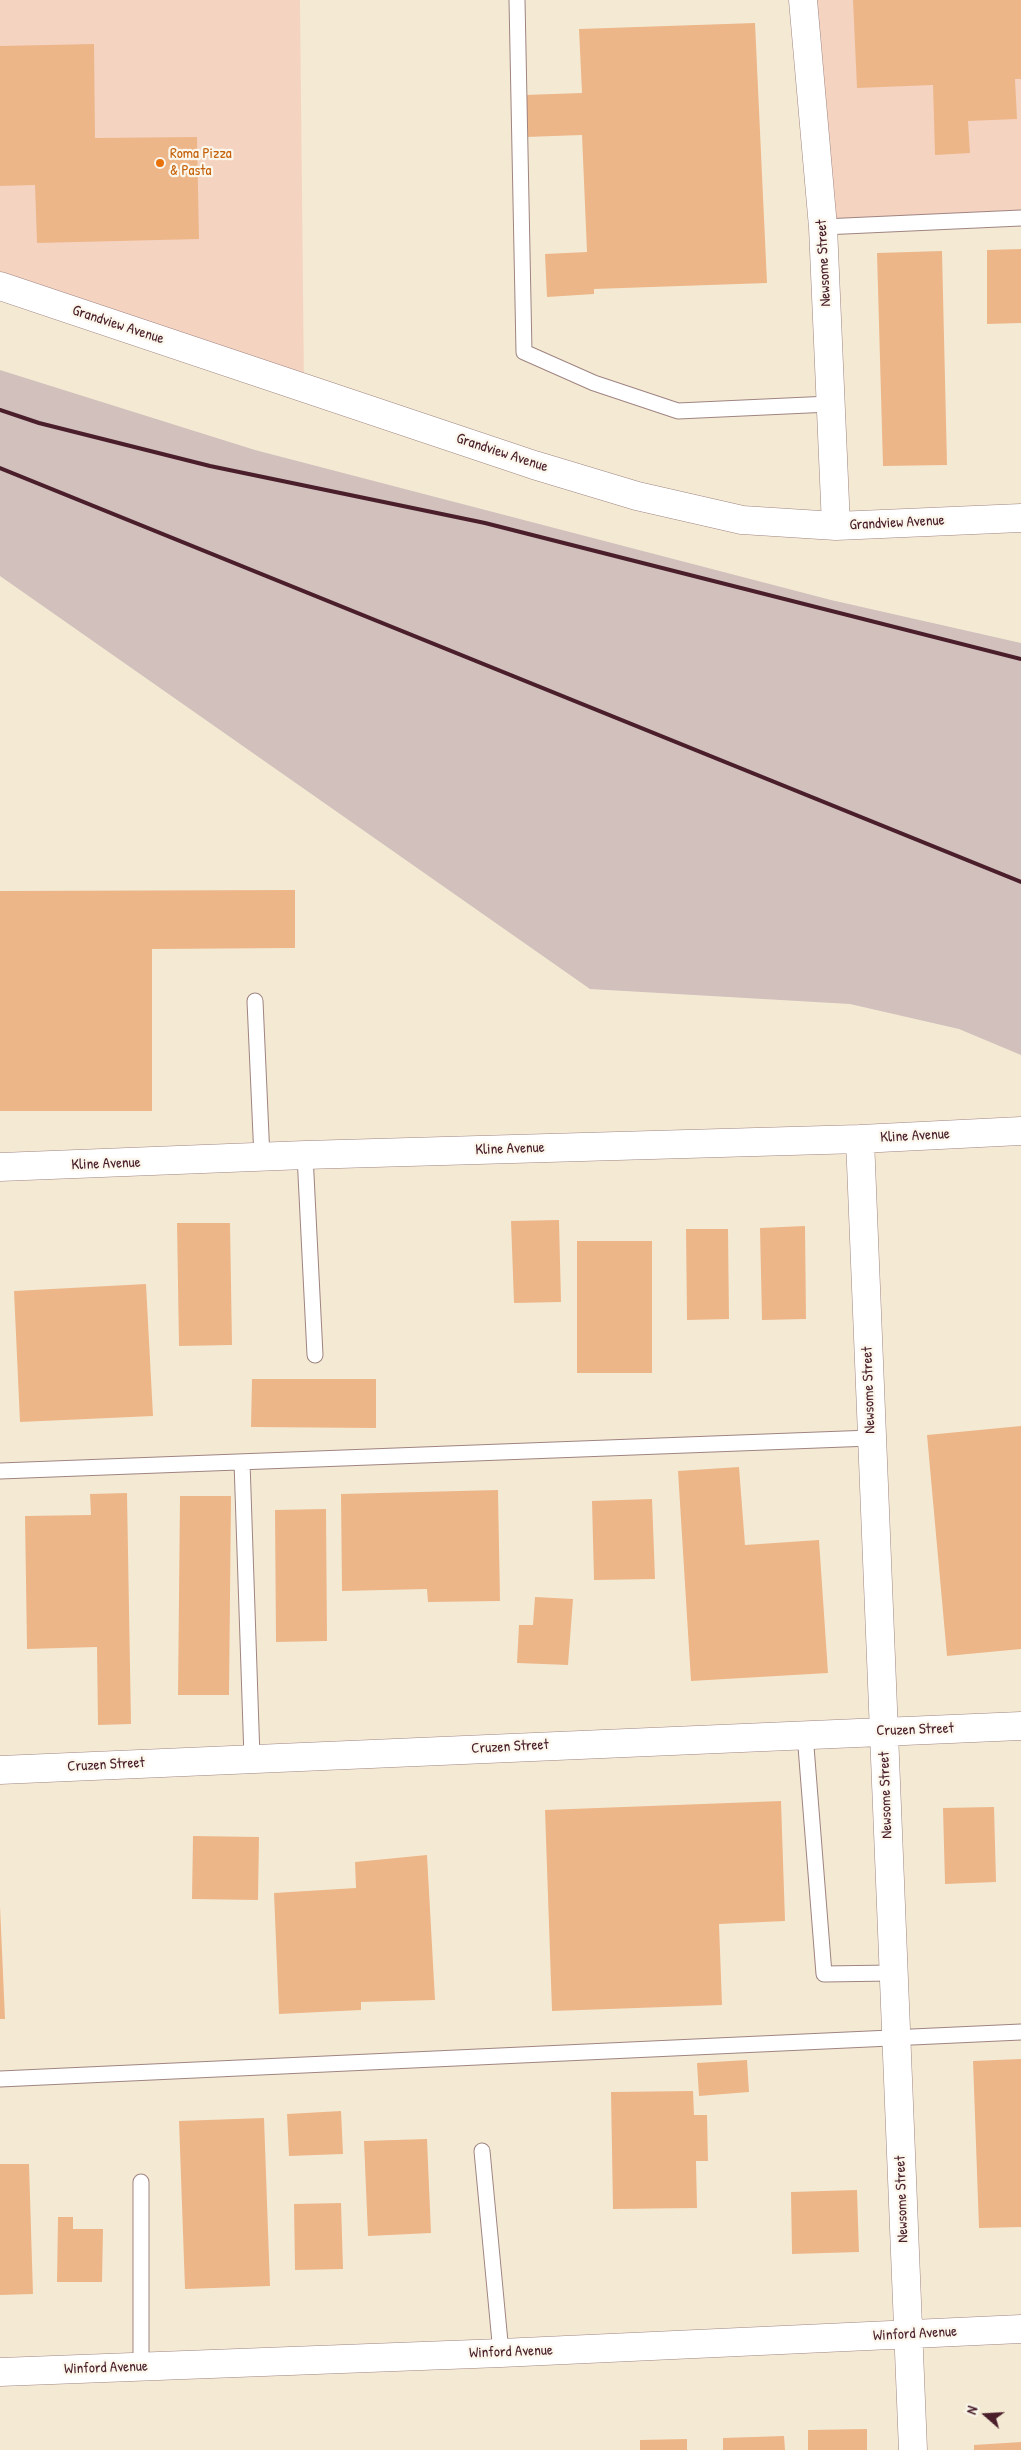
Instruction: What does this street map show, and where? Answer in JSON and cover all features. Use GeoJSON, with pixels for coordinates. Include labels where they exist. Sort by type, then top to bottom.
{"type":"FeatureCollection","features":[{"type":"Feature","properties":{"kind":"street","name":"Newsome Street"},"geometry":{"type":"LineString","coordinates":[[803,0],[823,227],[836,526]]}},
{"type":"Feature","properties":{"kind":"street","name":"Grandview Avenue"},"geometry":{"type":"LineString","coordinates":[[0,286],[534,465],[637,496],[742,520],[836,526],[1021,518]]}},
{"type":"Feature","properties":{"kind":"street","name":"Kline Avenue"},"geometry":{"type":"LineString","coordinates":[[0,1167],[305,1155],[860,1139],[1021,1131]]}},
{"type":"Feature","properties":{"kind":"street","name":"Newsome Street"},"geometry":{"type":"LineString","coordinates":[[860,1139],[892,1973],[913,2450]]}},
{"type":"Feature","properties":{"kind":"street","name":"Cruzen Street"},"geometry":{"type":"LineString","coordinates":[[0,1770],[1021,1726]]}},
{"type":"Feature","properties":{"kind":"street","name":"Winford Avenue"},"geometry":{"type":"LineString","coordinates":[[0,2372],[501,2353],[1021,2329]]}},
{"type":"Feature","properties":{"kind":"lane"},"geometry":{"type":"LineString","coordinates":[[517,0],[524,352],[594,383],[678,411],[830,404]]}},
{"type":"Feature","properties":{"kind":"lane"},"geometry":{"type":"LineString","coordinates":[[823,227],[1021,218]]}},
{"type":"Feature","properties":{"kind":"lane"},"geometry":{"type":"LineString","coordinates":[[255,1001],[262,1158]]}},
{"type":"Feature","properties":{"kind":"lane"},"geometry":{"type":"LineString","coordinates":[[305,1155],[315,1356]]}},
{"type":"Feature","properties":{"kind":"lane"},"geometry":{"type":"LineString","coordinates":[[0,1471],[871,1438]]}},
{"type":"Feature","properties":{"kind":"lane"},"geometry":{"type":"LineString","coordinates":[[242,1462],[252,1758]]}},
{"type":"Feature","properties":{"kind":"lane"},"geometry":{"type":"LineString","coordinates":[[805,1734],[824,1974],[892,1973]]}},
{"type":"Feature","properties":{"kind":"lane"},"geometry":{"type":"LineString","coordinates":[[0,2079],[1021,2032]]}},
{"type":"Feature","properties":{"kind":"lane"},"geometry":{"type":"LineString","coordinates":[[482,2151],[501,2353]]}},
{"type":"Feature","properties":{"kind":"lane"},"geometry":{"type":"LineString","coordinates":[[141,2182],[141,2366]]}},
{"type":"Feature","properties":{"kind":"shaded area"},"geometry":{"type":"Polygon","coordinates":[[[0,0],[300,0],[304,386],[0,286],[0,0]]]}},
{"type":"Feature","properties":{"kind":"shaded area"},"geometry":{"type":"Polygon","coordinates":[[[803,0],[1021,0],[1021,219],[823,227],[803,0]]]}},
{"type":"Feature","properties":{"kind":"shaded area"},"geometry":{"type":"Polygon","coordinates":[[[0,370],[255,450],[831,600],[1021,643],[1021,1055],[959,1029],[850,1004],[590,989],[0,576],[0,370]]]}},
{"type":"Feature","properties":{"kind":"building"},"geometry":{"type":"Polygon","coordinates":[[[853,0],[1021,0],[1021,79],[1015,79],[1017,119],[968,121],[970,153],[935,155],[933,85],[857,88],[853,0]]]}},
{"type":"Feature","properties":{"kind":"building"},"geometry":{"type":"Polygon","coordinates":[[[755,23],[767,283],[594,289],[594,294],[547,297],[545,254],[587,252],[582,135],[526,137],[524,95],[582,93],[579,29],[755,23]]]}},
{"type":"Feature","properties":{"kind":"building"},"geometry":{"type":"Polygon","coordinates":[[[94,44],[95,138],[197,137],[199,239],[37,243],[35,185],[0,186],[0,46],[94,44]]]}},
{"type":"Feature","properties":{"kind":"building"},"geometry":{"type":"Polygon","coordinates":[[[1021,249],[1021,323],[987,324],[987,250],[1021,249]]]}},
{"type":"Feature","properties":{"kind":"building"},"geometry":{"type":"Polygon","coordinates":[[[942,251],[947,465],[883,466],[877,253],[942,251]]]}},
{"type":"Feature","properties":{"kind":"building"},"geometry":{"type":"Polygon","coordinates":[[[295,890],[295,948],[152,949],[152,1111],[0,1111],[0,891],[295,890]]]}},
{"type":"Feature","properties":{"kind":"building"},"geometry":{"type":"Polygon","coordinates":[[[559,1220],[561,1302],[514,1303],[511,1221],[559,1220]]]}},
{"type":"Feature","properties":{"kind":"building"},"geometry":{"type":"Polygon","coordinates":[[[177,1223],[230,1223],[232,1345],[179,1346],[177,1223]]]}},
{"type":"Feature","properties":{"kind":"building"},"geometry":{"type":"Polygon","coordinates":[[[805,1226],[806,1319],[762,1320],[760,1228],[805,1226]]]}},
{"type":"Feature","properties":{"kind":"building"},"geometry":{"type":"Polygon","coordinates":[[[686,1229],[728,1229],[729,1319],[687,1320],[686,1229]]]}},
{"type":"Feature","properties":{"kind":"building"},"geometry":{"type":"Polygon","coordinates":[[[577,1241],[652,1241],[652,1373],[577,1373],[577,1241]]]}},
{"type":"Feature","properties":{"kind":"building"},"geometry":{"type":"Polygon","coordinates":[[[146,1284],[153,1416],[20,1422],[14,1291],[146,1284]]]}},
{"type":"Feature","properties":{"kind":"building"},"geometry":{"type":"Polygon","coordinates":[[[252,1379],[376,1379],[376,1428],[251,1427],[252,1379]]]}},
{"type":"Feature","properties":{"kind":"building"},"geometry":{"type":"Polygon","coordinates":[[[1021,1426],[1021,1649],[947,1656],[927,1435],[1021,1426]]]}},
{"type":"Feature","properties":{"kind":"building"},"geometry":{"type":"Polygon","coordinates":[[[739,1467],[745,1545],[819,1540],[828,1673],[691,1681],[678,1471],[739,1467]]]}},
{"type":"Feature","properties":{"kind":"building"},"geometry":{"type":"Polygon","coordinates":[[[498,1490],[500,1601],[428,1602],[427,1589],[342,1591],[341,1494],[498,1490]]]}},
{"type":"Feature","properties":{"kind":"building"},"geometry":{"type":"Polygon","coordinates":[[[127,1493],[131,1724],[98,1725],[97,1647],[27,1649],[25,1516],[91,1515],[90,1494],[127,1493]]]}},
{"type":"Feature","properties":{"kind":"building"},"geometry":{"type":"Polygon","coordinates":[[[180,1496],[231,1496],[229,1695],[178,1695],[180,1496]]]}},
{"type":"Feature","properties":{"kind":"building"},"geometry":{"type":"Polygon","coordinates":[[[652,1499],[655,1579],[594,1580],[592,1501],[652,1499]]]}},
{"type":"Feature","properties":{"kind":"building"},"geometry":{"type":"Polygon","coordinates":[[[326,1509],[327,1641],[276,1642],[275,1510],[326,1509]]]}},
{"type":"Feature","properties":{"kind":"building"},"geometry":{"type":"Polygon","coordinates":[[[535,1597],[573,1599],[568,1665],[517,1663],[519,1625],[533,1625],[535,1597]]]}},
{"type":"Feature","properties":{"kind":"building"},"geometry":{"type":"Polygon","coordinates":[[[781,1801],[785,1921],[719,1924],[722,2005],[552,2011],[545,1810],[781,1801]]]}},
{"type":"Feature","properties":{"kind":"building"},"geometry":{"type":"Polygon","coordinates":[[[994,1807],[996,1882],[945,1884],[943,1808],[994,1807]]]}},
{"type":"Feature","properties":{"kind":"building"},"geometry":{"type":"Polygon","coordinates":[[[193,1836],[259,1837],[258,1900],[192,1899],[193,1836]]]}},
{"type":"Feature","properties":{"kind":"building"},"geometry":{"type":"Polygon","coordinates":[[[427,1855],[435,2000],[361,2002],[361,2010],[279,2014],[274,1893],[356,1888],[355,1862],[427,1855]]]}},
{"type":"Feature","properties":{"kind":"building"},"geometry":{"type":"Polygon","coordinates":[[[0,1906],[5,2019],[0,2019],[0,1906]]]}},
{"type":"Feature","properties":{"kind":"building"},"geometry":{"type":"Polygon","coordinates":[[[1021,2059],[1021,2227],[979,2228],[973,2061],[1021,2059]]]}},
{"type":"Feature","properties":{"kind":"building"},"geometry":{"type":"Polygon","coordinates":[[[747,2060],[749,2092],[699,2096],[697,2063],[747,2060]]]}},
{"type":"Feature","properties":{"kind":"building"},"geometry":{"type":"Polygon","coordinates":[[[693,2091],[694,2115],[707,2115],[708,2161],[696,2161],[697,2208],[613,2209],[611,2092],[693,2091]]]}},
{"type":"Feature","properties":{"kind":"building"},"geometry":{"type":"Polygon","coordinates":[[[341,2111],[343,2154],[289,2156],[287,2114],[341,2111]]]}},
{"type":"Feature","properties":{"kind":"building"},"geometry":{"type":"Polygon","coordinates":[[[264,2118],[270,2286],[185,2289],[179,2121],[264,2118]]]}},
{"type":"Feature","properties":{"kind":"building"},"geometry":{"type":"Polygon","coordinates":[[[427,2139],[431,2233],[368,2236],[364,2141],[427,2139]]]}},
{"type":"Feature","properties":{"kind":"building"},"geometry":{"type":"Polygon","coordinates":[[[0,2164],[29,2164],[33,2294],[0,2295],[0,2164]]]}},
{"type":"Feature","properties":{"kind":"building"},"geometry":{"type":"Polygon","coordinates":[[[857,2190],[859,2252],[792,2254],[791,2192],[857,2190]]]}},
{"type":"Feature","properties":{"kind":"building"},"geometry":{"type":"Polygon","coordinates":[[[341,2203],[343,2269],[295,2270],[294,2204],[341,2203]]]}},
{"type":"Feature","properties":{"kind":"building"},"geometry":{"type":"Polygon","coordinates":[[[58,2217],[73,2217],[73,2229],[103,2229],[102,2282],[57,2282],[58,2217]]]}},
{"type":"Feature","properties":{"kind":"building"},"geometry":{"type":"Polygon","coordinates":[[[867,2429],[867,2450],[808,2450],[808,2430],[867,2429]]]}},
{"type":"Feature","properties":{"kind":"building"},"geometry":{"type":"Polygon","coordinates":[[[784,2436],[785,2450],[723,2450],[723,2438],[784,2436]]]}},
{"type":"Feature","properties":{"kind":"building"},"geometry":{"type":"Polygon","coordinates":[[[687,2439],[687,2450],[640,2450],[640,2440],[687,2439]]]}},
{"type":"Feature","properties":{"kind":"building"},"geometry":{"type":"Polygon","coordinates":[[[1021,2442],[1021,2450],[974,2450],[974,2445],[1021,2442]]]}},
{"type":"Feature","properties":{"kind":"railway"},"geometry":{"type":"LineString","coordinates":[[0,410],[39,423],[210,466],[485,523],[1021,659]]}},
{"type":"Feature","properties":{"kind":"railway"},"geometry":{"type":"LineString","coordinates":[[0,468],[1021,882]]}},
{"type":"Feature","properties":{"kind":"place","name":"Roma Pizza & Pasta"},"geometry":{"type":"Point","coordinates":[160,163]}}]}
